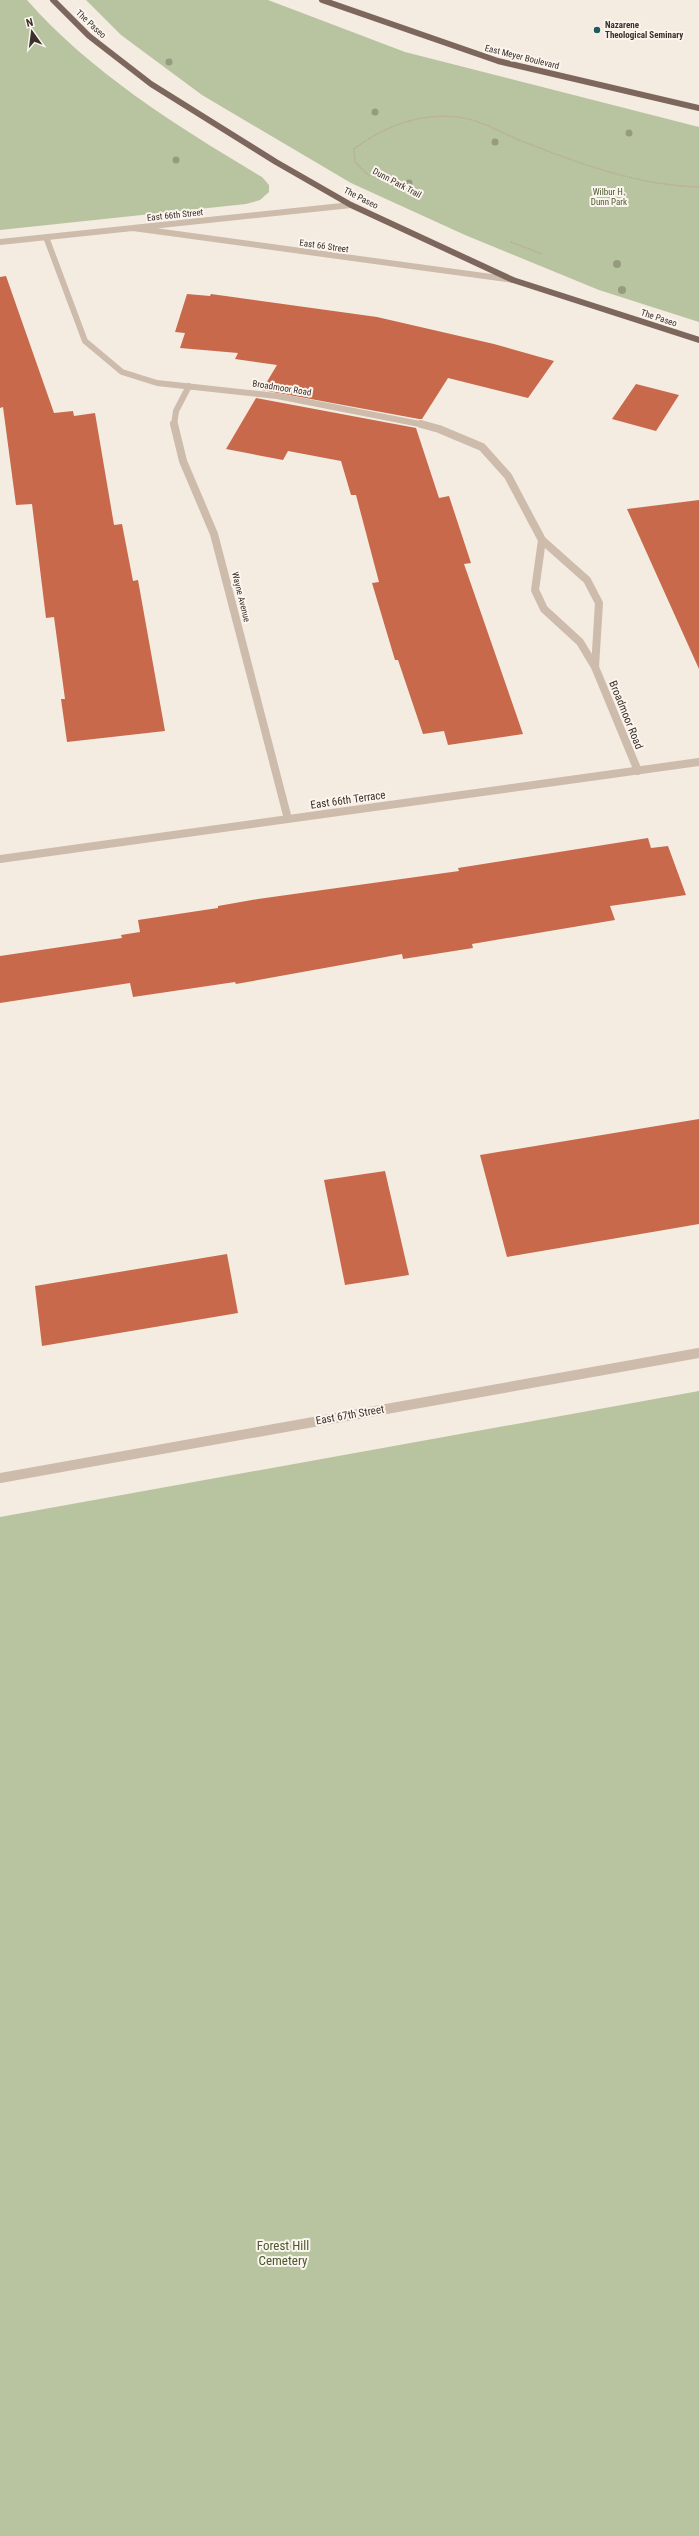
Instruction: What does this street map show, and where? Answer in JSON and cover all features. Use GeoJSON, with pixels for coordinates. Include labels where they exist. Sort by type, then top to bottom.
{"type":"FeatureCollection","features":[{"type":"Feature","properties":{"kind":"main road","name":"The Paseo"},"geometry":{"type":"LineString","coordinates":[[53,0],[89,36],[151,84],[276,162],[352,205],[513,280],[699,340]]}},
{"type":"Feature","properties":{"kind":"main road","name":"East Meyer Boulevard"},"geometry":{"type":"LineString","coordinates":[[322,0],[498,61],[699,108]]}},
{"type":"Feature","properties":{"kind":"street","name":"East 66th Street"},"geometry":{"type":"LineString","coordinates":[[0,242],[352,205]]}},
{"type":"Feature","properties":{"kind":"street","name":"East 66 Street"},"geometry":{"type":"LineString","coordinates":[[133,228],[513,280]]}},
{"type":"Feature","properties":{"kind":"street","name":"Broadmoor Road"},"geometry":{"type":"LineString","coordinates":[[46,237],[85,341],[122,372],[157,383],[277,396],[413,422],[439,429],[482,447],[508,476],[542,540],[587,580],[599,603],[595,667]]}},
{"type":"Feature","properties":{"kind":"street","name":"Wayne Avenue"},"geometry":{"type":"LineString","coordinates":[[189,386],[174,419],[176,444],[206,509],[214,534],[288,819]]}},
{"type":"Feature","properties":{"kind":"street","name":"Broadmoor Road"},"geometry":{"type":"LineString","coordinates":[[542,540],[541,558],[534,590],[544,609],[580,642],[595,667],[638,771]]}},
{"type":"Feature","properties":{"kind":"street","name":"East 66th Terrace"},"geometry":{"type":"LineString","coordinates":[[0,859],[699,762]]}},
{"type":"Feature","properties":{"kind":"street","name":"East 67th Street"},"geometry":{"type":"LineString","coordinates":[[0,1478],[699,1353]]}},
{"type":"Feature","properties":{"kind":"path","name":"Dunn Park Trail"},"geometry":{"type":"LineString","coordinates":[[374,179],[355,162],[354,149],[372,135],[401,122],[428,118],[456,117],[482,124],[580,164],[630,179],[659,186],[699,187]]}},
{"type":"Feature","properties":{"kind":"path"},"geometry":{"type":"LineString","coordinates":[[505,239],[549,256]]}},
{"type":"Feature","properties":{"kind":"green space"},"geometry":{"type":"Polygon","coordinates":[[[0,0],[27,0],[52,27],[79,52],[138,98],[168,119],[262,177],[269,185],[269,192],[260,200],[246,204],[0,230],[0,0]]]}},
{"type":"Feature","properties":{"kind":"green space","name":"Wilbur H. Dunn Park"},"geometry":{"type":"Polygon","coordinates":[[[86,0],[268,0],[405,52],[699,127],[699,322],[599,290],[465,235],[351,183],[202,95],[121,35],[86,0]]]}},
{"type":"Feature","properties":{"kind":"green space","name":"Forest Hill Cemetery"},"geometry":{"type":"Polygon","coordinates":[[[699,1391],[699,2536],[0,2536],[0,1517],[699,1391]]]}},
{"type":"Feature","properties":{"kind":"building"},"geometry":{"type":"Polygon","coordinates":[[[6,276],[54,413],[73,411],[74,416],[95,413],[114,525],[122,524],[133,581],[138,580],[165,731],[67,742],[61,699],[65,699],[54,617],[46,618],[32,504],[16,505],[3,407],[0,408],[0,277],[6,276]]]}},
{"type":"Feature","properties":{"kind":"building"},"geometry":{"type":"Polygon","coordinates":[[[187,294],[210,296],[211,294],[377,317],[494,344],[554,361],[528,398],[448,378],[422,419],[419,419],[262,390],[277,365],[235,359],[238,353],[180,348],[185,333],[175,332],[187,294]]]}},
{"type":"Feature","properties":{"kind":"building"},"geometry":{"type":"Polygon","coordinates":[[[636,384],[679,395],[656,431],[612,419],[636,384]]]}},
{"type":"Feature","properties":{"kind":"building"},"geometry":{"type":"Polygon","coordinates":[[[256,398],[416,428],[439,498],[449,496],[471,563],[464,564],[523,734],[448,745],[444,731],[423,734],[398,660],[395,660],[372,583],[379,582],[356,495],[351,495],[341,461],[288,451],[283,460],[226,449],[256,398]]]}},
{"type":"Feature","properties":{"kind":"building"},"geometry":{"type":"Polygon","coordinates":[[[699,500],[699,669],[627,509],[699,500]]]}},
{"type":"Feature","properties":{"kind":"building"},"geometry":{"type":"Polygon","coordinates":[[[648,838],[651,848],[668,846],[686,895],[610,906],[615,920],[472,944],[473,948],[403,959],[402,954],[236,984],[235,982],[133,997],[130,983],[0,1003],[0,956],[122,938],[121,935],[140,932],[138,920],[218,908],[218,906],[258,899],[459,871],[458,868],[648,838]]]}},
{"type":"Feature","properties":{"kind":"building"},"geometry":{"type":"Polygon","coordinates":[[[699,1119],[699,1224],[507,1257],[480,1155],[699,1119]]]}},
{"type":"Feature","properties":{"kind":"building"},"geometry":{"type":"Polygon","coordinates":[[[385,1171],[409,1275],[345,1285],[324,1180],[385,1171]]]}},
{"type":"Feature","properties":{"kind":"building"},"geometry":{"type":"Polygon","coordinates":[[[227,1254],[238,1313],[42,1346],[35,1286],[227,1254]]]}},
{"type":"Feature","properties":{"kind":"place","name":"Nazarene Theological Seminary"},"geometry":{"type":"Point","coordinates":[597,30]}}]}
